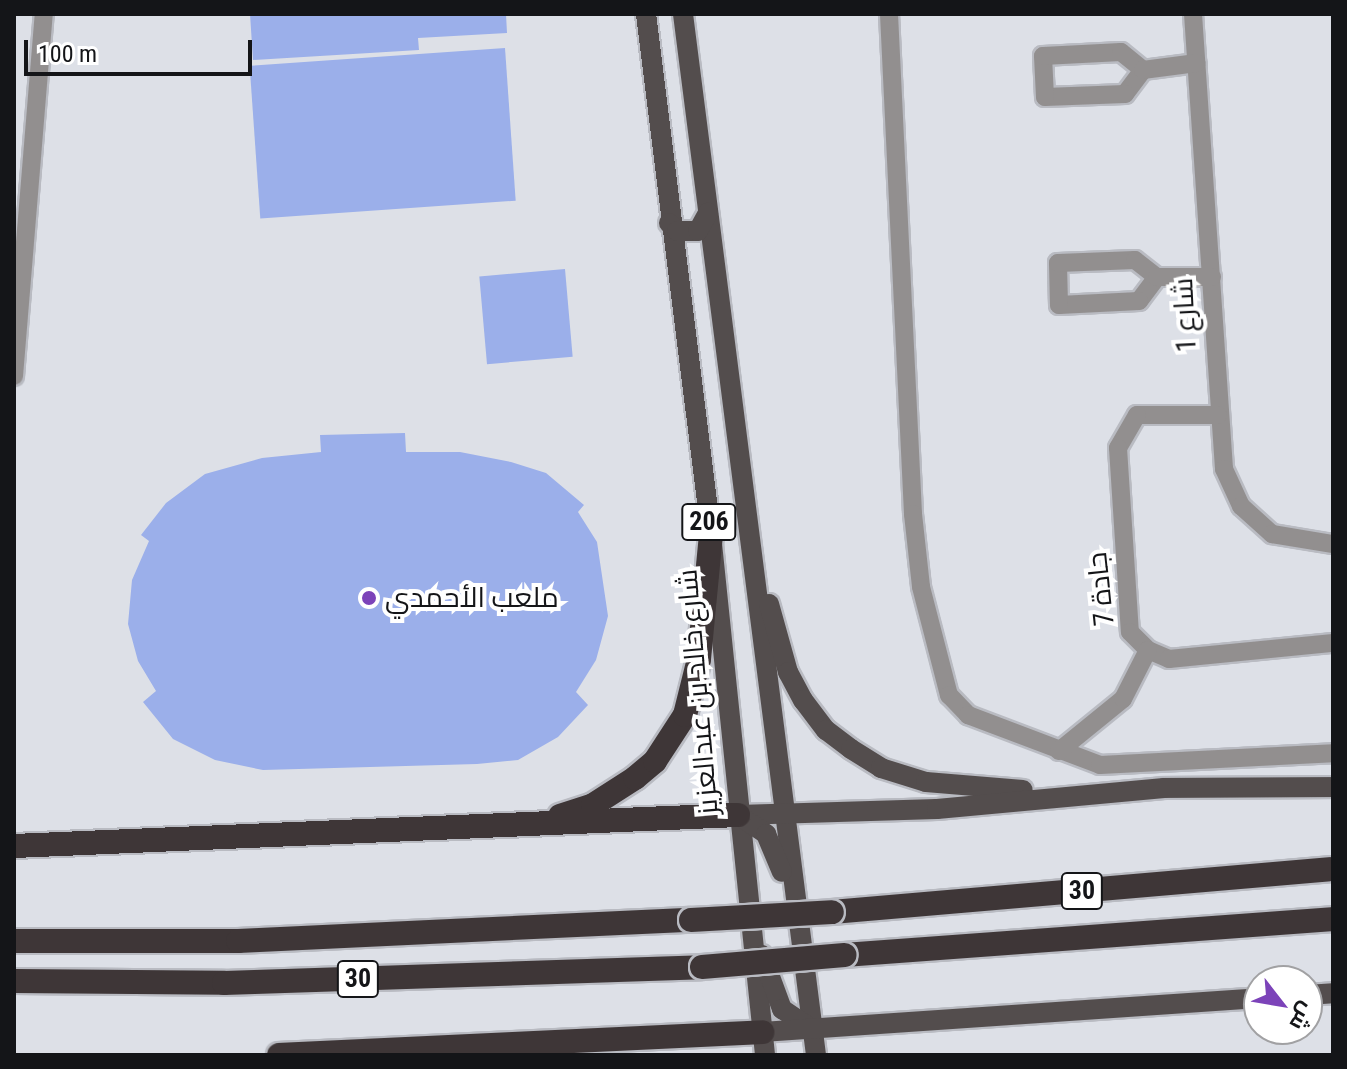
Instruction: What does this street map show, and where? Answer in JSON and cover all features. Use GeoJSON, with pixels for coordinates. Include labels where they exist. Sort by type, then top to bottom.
{"type":"FeatureCollection","features":[{"type":"Feature","properties":{"kind":"highway"},"geometry":{"type":"LineString","coordinates":[[514,827],[593,805],[635,778],[671,740],[694,687],[711,534]]}},
{"type":"Feature","properties":{"kind":"highway"},"geometry":{"type":"LineString","coordinates":[[14,846],[514,827],[738,815]]}},
{"type":"Feature","properties":{"kind":"highway","name":"30"},"geometry":{"type":"LineString","coordinates":[[14,941],[238,941],[691,920],[832,912],[1333,869]]}},
{"type":"Feature","properties":{"kind":"highway","name":"30"},"geometry":{"type":"LineString","coordinates":[[14,981],[224,983],[702,967],[1333,919]]}},
{"type":"Feature","properties":{"kind":"highway"},"geometry":{"type":"LineString","coordinates":[[279,1055],[764,1043]]}},
{"type":"Feature","properties":{"kind":"main road","name":"شارع خالد بن عبدالعزيز"},"geometry":{"type":"LineString","coordinates":[[646,14],[669,223],[711,534],[746,902],[764,1043]]}},
{"type":"Feature","properties":{"kind":"main road","name":"206"},"geometry":{"type":"LineString","coordinates":[[683,14],[813,1030]]}},
{"type":"Feature","properties":{"kind":"main road"},"geometry":{"type":"LineString","coordinates":[[669,223],[687,234],[698,231],[708,213]]}},
{"type":"Feature","properties":{"kind":"main road"},"geometry":{"type":"LineString","coordinates":[[750,538],[788,672],[826,730],[881,768],[926,782],[1071,794]]}},
{"type":"Feature","properties":{"kind":"main road"},"geometry":{"type":"LineString","coordinates":[[738,815],[937,809],[1071,794],[1333,787]]}},
{"type":"Feature","properties":{"kind":"main road"},"geometry":{"type":"LineString","coordinates":[[738,815],[773,844],[805,975]]}},
{"type":"Feature","properties":{"kind":"main road"},"geometry":{"type":"LineString","coordinates":[[746,902],[782,1009],[796,1023],[813,1030]]}},
{"type":"Feature","properties":{"kind":"main road"},"geometry":{"type":"LineString","coordinates":[[764,1043],[813,1030],[1243,999]]}},
{"type":"Feature","properties":{"kind":"main road"},"geometry":{"type":"LineString","coordinates":[[813,1030],[816,1055]]}},
{"type":"Feature","properties":{"kind":"street"},"geometry":{"type":"LineString","coordinates":[[14,367],[44,14]]}},
{"type":"Feature","properties":{"kind":"street"},"geometry":{"type":"LineString","coordinates":[[889,14],[921,587],[949,695],[968,715],[1100,765],[1333,753]]}},
{"type":"Feature","properties":{"kind":"street","name":"شارع 1"},"geometry":{"type":"LineString","coordinates":[[1193,14],[1224,469],[1241,506],[1272,534],[1333,544]]}},
{"type":"Feature","properties":{"kind":"street"},"geometry":{"type":"LineString","coordinates":[[1143,70],[1121,52],[1043,56],[1045,97],[1125,94],[1143,70],[1197,63]]}},
{"type":"Feature","properties":{"kind":"street"},"geometry":{"type":"LineString","coordinates":[[1157,277],[1139,301],[1059,305],[1058,263],[1135,260],[1157,277],[1212,277]]}},
{"type":"Feature","properties":{"kind":"street","name":"جادة 7"},"geometry":{"type":"LineString","coordinates":[[1218,415],[1137,415],[1118,448],[1130,632],[1148,650],[1169,659],[1333,643]]}},
{"type":"Feature","properties":{"kind":"street"},"geometry":{"type":"LineString","coordinates":[[1059,751],[1123,699],[1148,650]]}},
{"type":"Feature","properties":{"kind":"shaded area"},"geometry":{"type":"Polygon","coordinates":[[[250,14],[506,14],[507,33],[418,38],[419,50],[253,60],[250,14]]]}},
{"type":"Feature","properties":{"kind":"shaded area"},"geometry":{"type":"Polygon","coordinates":[[[505,48],[516,201],[260,218],[250,66],[505,48]]]}},
{"type":"Feature","properties":{"kind":"shaded area"},"geometry":{"type":"Polygon","coordinates":[[[565,269],[573,357],[487,364],[479,276],[565,269]]]}},
{"type":"Feature","properties":{"kind":"shaded area","name":"ملعب الأحمدي"},"geometry":{"type":"Polygon","coordinates":[[[405,433],[406,452],[460,452],[511,462],[546,473],[584,505],[578,512],[597,542],[608,616],[596,660],[576,692],[588,705],[558,737],[518,760],[477,764],[263,770],[215,760],[173,739],[143,702],[156,691],[138,661],[128,624],[132,580],[149,541],[141,535],[166,503],[205,474],[262,458],[321,452],[320,435],[405,433]]]}},
{"type":"Feature","properties":{"kind":"place","name":"ملعب الأحمدي"},"geometry":{"type":"Point","coordinates":[369,598]}}]}
